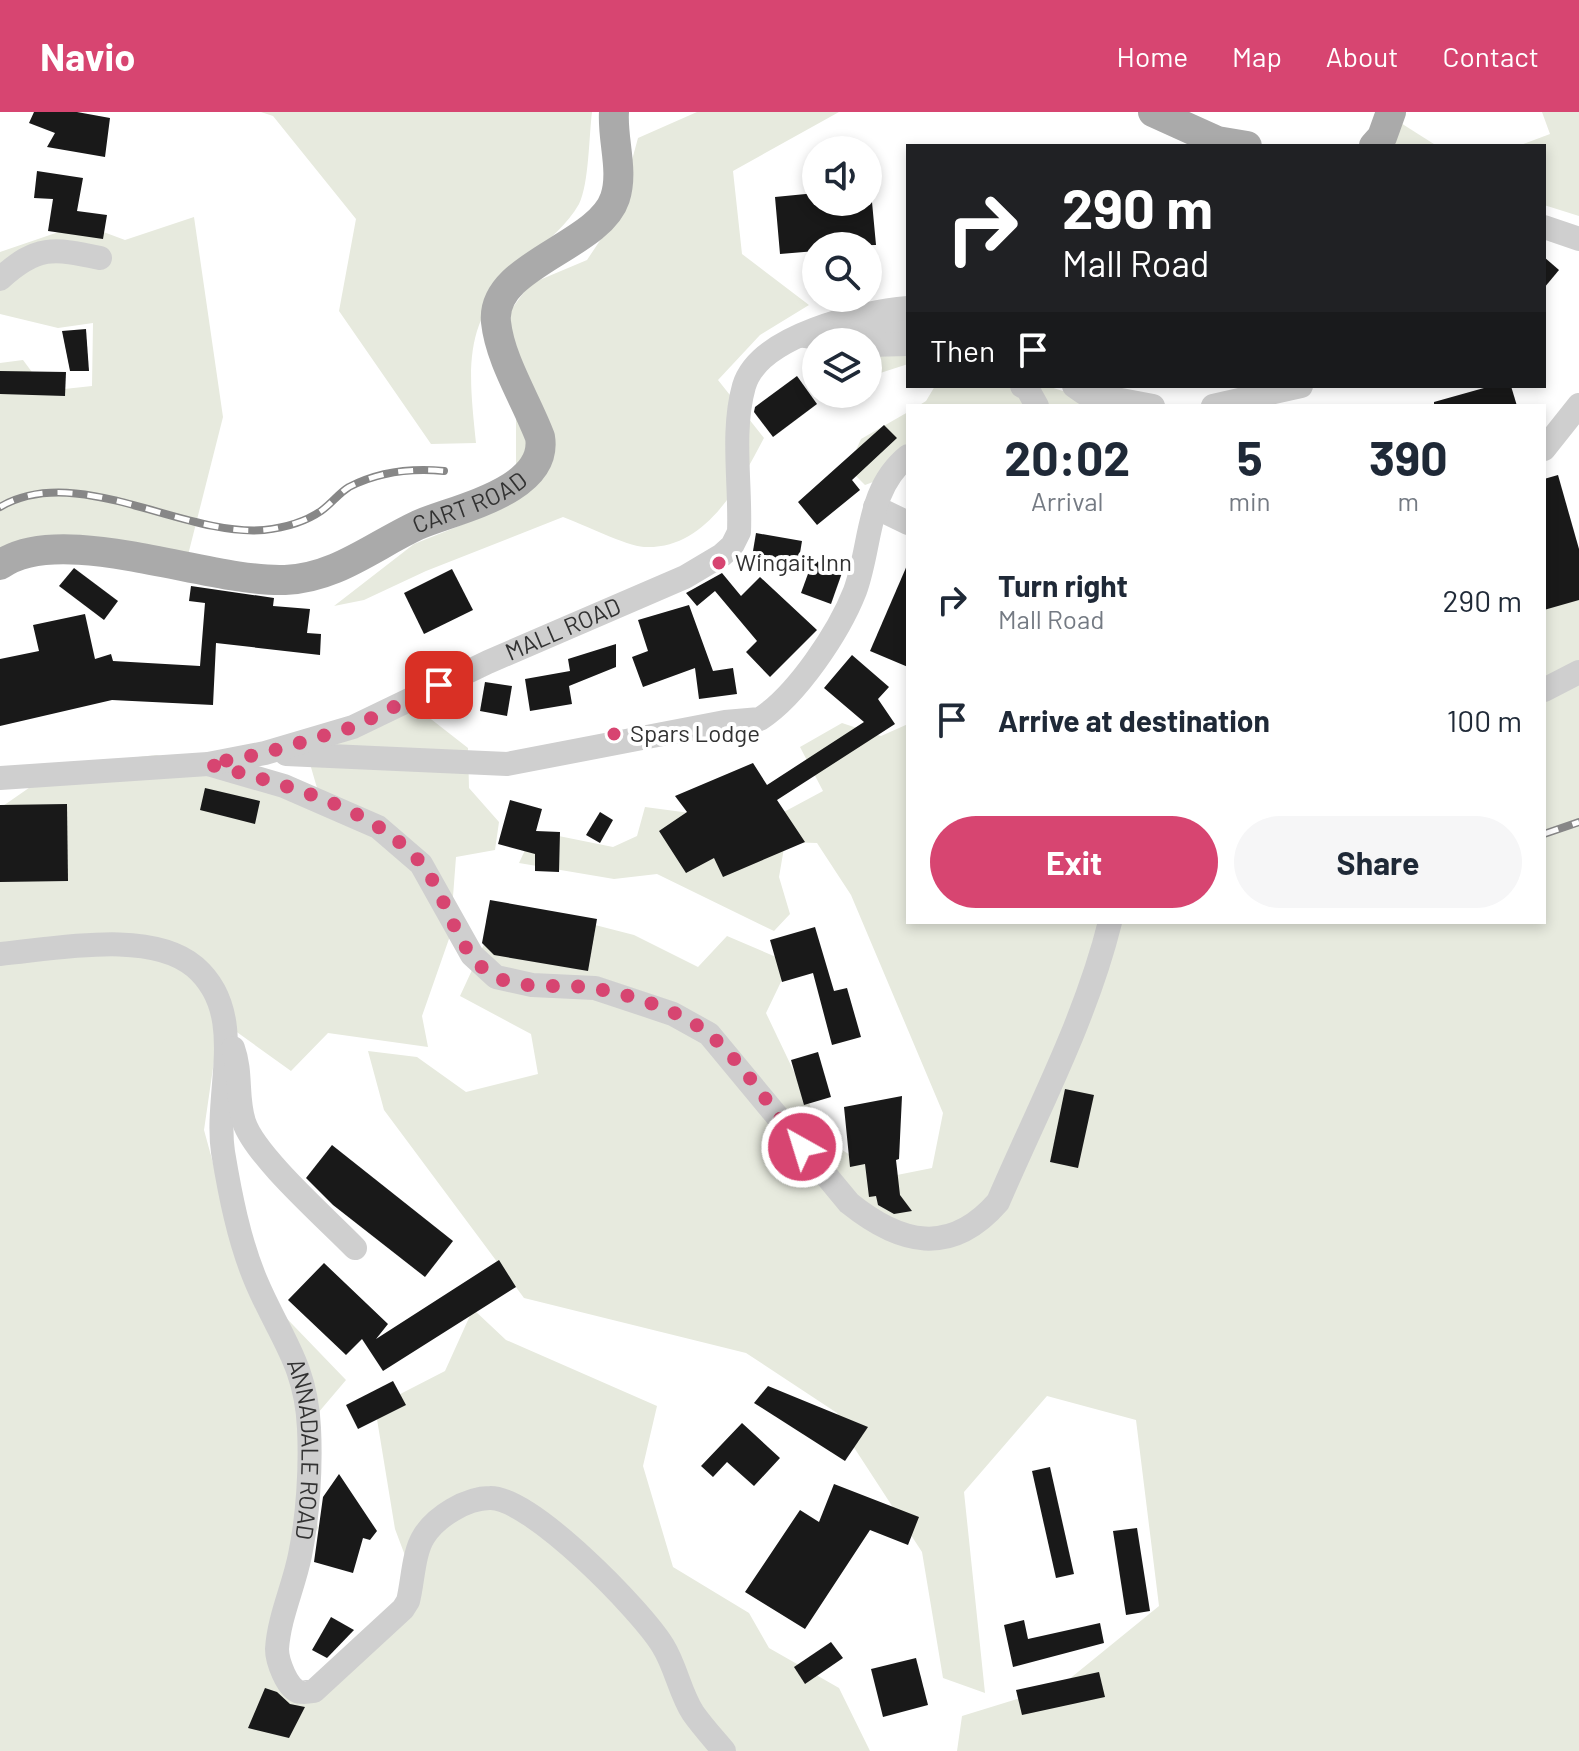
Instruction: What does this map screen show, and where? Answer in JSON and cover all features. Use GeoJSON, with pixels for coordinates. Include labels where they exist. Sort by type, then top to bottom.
{"type":"FeatureCollection","features":[{"type":"Feature","properties":{"kind":"main road","name":"CART ROAD"},"geometry":{"type":"LineString","coordinates":[[0,565],[21,552],[58,548],[259,579],[301,579],[340,567],[418,525],[483,502],[524,477],[538,460],[540,437],[502,343],[495,313],[503,296],[522,274],[585,232],[609,210],[618,185],[614,112]]}},
{"type":"Feature","properties":{"kind":"main road"},"geometry":{"type":"LineString","coordinates":[[1153,112],[1217,141],[1235,144]]}},
{"type":"Feature","properties":{"kind":"main road"},"geometry":{"type":"LineString","coordinates":[[1376,144],[1382,137],[1391,112]]}},
{"type":"Feature","properties":{"kind":"street"},"geometry":{"type":"LineString","coordinates":[[1546,228],[1579,239]]}},
{"type":"Feature","properties":{"kind":"street"},"geometry":{"type":"LineString","coordinates":[[0,279],[26,257],[52,249],[100,258]]}},
{"type":"Feature","properties":{"kind":"street","name":"MALL ROAD"},"geometry":{"type":"LineString","coordinates":[[850,328],[906,309]]}},
{"type":"Feature","properties":{"kind":"street"},"geometry":{"type":"LineString","coordinates":[[882,329],[906,328]]}},
{"type":"Feature","properties":{"kind":"street","name":"MALL ROAD"},"geometry":{"type":"LineString","coordinates":[[0,778],[208,764],[265,753],[377,717],[488,662],[685,577],[722,555],[732,546],[739,532],[739,443],[745,383],[768,355],[802,337]]}},
{"type":"Feature","properties":{"kind":"street"},"geometry":{"type":"LineString","coordinates":[[882,345],[906,344]]}},
{"type":"Feature","properties":{"kind":"street"},"geometry":{"type":"LineString","coordinates":[[1077,388],[1084,393],[1142,404]]}},
{"type":"Feature","properties":{"kind":"street"},"geometry":{"type":"LineString","coordinates":[[1222,404],[1292,388]]}},
{"type":"Feature","properties":{"kind":"street"},"geometry":{"type":"LineString","coordinates":[[1546,446],[1579,405]]}},
{"type":"Feature","properties":{"kind":"street"},"geometry":{"type":"LineString","coordinates":[[265,753],[507,764],[725,722],[760,719],[830,644],[855,589],[881,486],[906,458]]}},
{"type":"Feature","properties":{"kind":"street"},"geometry":{"type":"LineString","coordinates":[[875,507],[906,522]]}},
{"type":"Feature","properties":{"kind":"street"},"geometry":{"type":"LineString","coordinates":[[1546,689],[1579,672]]}},
{"type":"Feature","properties":{"kind":"street"},"geometry":{"type":"LineString","coordinates":[[208,764],[284,786],[378,827],[421,864],[472,955],[496,977],[532,985],[595,988],[673,1014],[709,1034],[849,1203],[872,1222],[901,1236],[923,1241],[964,1230],[984,1219],[998,1202],[1069,1037],[1102,952],[1109,924]]}},
{"type":"Feature","properties":{"kind":"street","name":"ANNADALE ROAD"},"geometry":{"type":"LineString","coordinates":[[0,954],[123,945],[165,950],[180,956],[204,976],[220,1008],[228,1034],[220,1118],[228,1175],[254,1277],[297,1363],[309,1429],[301,1553],[277,1649],[279,1663],[293,1689],[300,1693],[314,1691],[403,1609],[408,1601],[422,1539],[438,1518],[473,1501],[492,1498],[514,1505],[544,1527],[634,1606],[664,1647],[692,1712],[724,1751]]}},
{"type":"Feature","properties":{"kind":"street"},"geometry":{"type":"LineString","coordinates":[[228,1034],[240,1070],[240,1105],[248,1134],[269,1161],[355,1248]]}},
{"type":"Feature","properties":{"kind":"shaded area"},"geometry":{"type":"Polygon","coordinates":[[[261,112],[592,112],[587,172],[579,204],[561,228],[504,283],[479,324],[471,367],[476,443],[431,444],[339,311],[356,219],[273,116],[261,112]]]}},
{"type":"Feature","properties":{"kind":"shaded area"},"geometry":{"type":"Polygon","coordinates":[[[697,112],[839,112],[733,171],[742,254],[802,300],[802,309],[760,335],[718,380],[764,438],[731,494],[703,526],[685,538],[666,545],[636,546],[563,517],[426,571],[364,600],[334,606],[414,544],[494,512],[516,489],[516,415],[500,325],[530,284],[587,260],[617,215],[638,138],[697,112]]]}},
{"type":"Feature","properties":{"kind":"shaded area"},"geometry":{"type":"Polygon","coordinates":[[[1542,112],[1579,112],[1579,216],[1546,206],[1546,144],[1523,144],[1550,134],[1542,112]]]}},
{"type":"Feature","properties":{"kind":"shaded area"},"geometry":{"type":"Polygon","coordinates":[[[1385,113],[1434,144],[1369,144],[1385,113]]]}},
{"type":"Feature","properties":{"kind":"shaded area"},"geometry":{"type":"Polygon","coordinates":[[[194,217],[223,417],[187,559],[0,552],[0,363],[23,360],[46,391],[92,386],[93,323],[58,328],[0,314],[0,252],[82,224],[125,240],[194,217]]]}},
{"type":"Feature","properties":{"kind":"shaded area"},"geometry":{"type":"Polygon","coordinates":[[[906,338],[906,365],[882,372],[882,341],[906,338]]]}},
{"type":"Feature","properties":{"kind":"shaded area"},"geometry":{"type":"Polygon","coordinates":[[[934,388],[1053,388],[1105,404],[921,404],[934,388]]]}},
{"type":"Feature","properties":{"kind":"shaded area"},"geometry":{"type":"Polygon","coordinates":[[[906,413],[906,470],[865,485],[848,468],[861,439],[906,413]]]}},
{"type":"Feature","properties":{"kind":"shaded area"},"geometry":{"type":"Polygon","coordinates":[[[1546,563],[1579,565],[1579,1751],[957,1751],[962,1716],[1062,1685],[1159,1606],[1136,1420],[1047,1396],[964,1492],[985,1693],[943,1678],[922,1552],[855,1449],[837,1413],[746,1353],[524,1298],[384,1110],[368,1051],[417,1057],[466,1092],[538,1074],[531,1034],[460,996],[491,929],[564,917],[634,935],[698,967],[727,936],[790,963],[766,1013],[827,1141],[887,1177],[932,1168],[943,1113],[851,895],[817,843],[785,842],[779,877],[790,914],[774,931],[657,874],[614,879],[519,863],[534,831],[613,847],[637,836],[645,807],[690,813],[752,829],[823,791],[800,747],[842,723],[881,736],[906,725],[906,924],[1546,924],[1546,563]]]}},
{"type":"Feature","properties":{"kind":"shaded area"},"geometry":{"type":"Polygon","coordinates":[[[404,698],[468,748],[469,788],[499,822],[495,850],[456,857],[450,936],[422,1016],[428,1047],[328,1033],[291,1071],[220,1020],[204,1130],[243,1273],[346,1380],[301,1433],[318,1528],[282,1583],[291,1695],[421,1598],[395,1529],[375,1407],[445,1371],[473,1309],[506,1340],[657,1406],[643,1466],[673,1567],[749,1613],[769,1648],[839,1688],[870,1751],[0,1751],[0,808],[62,765],[157,755],[322,805],[308,757],[404,698]]]}},
{"type":"Feature","properties":{"kind":"building"},"geometry":{"type":"Polygon","coordinates":[[[34,112],[77,112],[110,118],[105,157],[47,147],[55,133],[29,123],[34,112]]]}},
{"type":"Feature","properties":{"kind":"building"},"geometry":{"type":"Polygon","coordinates":[[[37,171],[83,178],[77,211],[107,215],[103,239],[48,231],[53,199],[34,198],[37,171]]]}},
{"type":"Feature","properties":{"kind":"building"},"geometry":{"type":"Polygon","coordinates":[[[802,194],[802,216],[873,216],[875,232],[802,232],[802,252],[780,254],[775,197],[802,194]]]}},
{"type":"Feature","properties":{"kind":"building"},"geometry":{"type":"Polygon","coordinates":[[[1546,259],[1559,270],[1546,286],[1546,259]]]}},
{"type":"Feature","properties":{"kind":"building"},"geometry":{"type":"Polygon","coordinates":[[[86,329],[89,371],[70,371],[62,331],[86,329]]]}},
{"type":"Feature","properties":{"kind":"building"},"geometry":{"type":"Polygon","coordinates":[[[0,371],[66,372],[65,396],[0,394],[0,371]]]}},
{"type":"Feature","properties":{"kind":"building"},"geometry":{"type":"Polygon","coordinates":[[[797,376],[802,383],[802,408],[812,408],[773,437],[754,412],[755,407],[797,376]]]}},
{"type":"Feature","properties":{"kind":"building"},"geometry":{"type":"Polygon","coordinates":[[[1484,388],[1512,388],[1516,404],[1434,404],[1484,388]]]}},
{"type":"Feature","properties":{"kind":"building"},"geometry":{"type":"Polygon","coordinates":[[[884,425],[897,438],[852,480],[860,490],[817,525],[798,502],[884,425]]]}},
{"type":"Feature","properties":{"kind":"building"},"geometry":{"type":"Polygon","coordinates":[[[1558,475],[1579,549],[1579,600],[1546,609],[1546,478],[1558,475]]]}},
{"type":"Feature","properties":{"kind":"building"},"geometry":{"type":"Polygon","coordinates":[[[756,533],[802,541],[798,565],[752,557],[756,533]]]}},
{"type":"Feature","properties":{"kind":"building"},"geometry":{"type":"Polygon","coordinates":[[[813,560],[843,570],[831,604],[801,593],[813,560]]]}},
{"type":"Feature","properties":{"kind":"building"},"geometry":{"type":"Polygon","coordinates":[[[74,568],[118,601],[104,620],[59,586],[74,568]]]}},
{"type":"Feature","properties":{"kind":"building"},"geometry":{"type":"Polygon","coordinates":[[[906,568],[906,666],[870,651],[906,568]]]}},
{"type":"Feature","properties":{"kind":"building"},"geometry":{"type":"Polygon","coordinates":[[[452,569],[473,610],[424,634],[404,593],[452,569]]]}},
{"type":"Feature","properties":{"kind":"building"},"geometry":{"type":"Polygon","coordinates":[[[722,573],[741,596],[760,577],[817,630],[770,677],[746,652],[757,641],[715,591],[697,606],[686,593],[722,573]]]}},
{"type":"Feature","properties":{"kind":"building"},"geometry":{"type":"Polygon","coordinates":[[[191,586],[274,598],[273,606],[310,609],[307,633],[321,634],[320,655],[216,643],[213,705],[112,700],[0,726],[0,659],[39,651],[33,625],[85,614],[95,659],[111,654],[113,661],[200,666],[205,603],[189,601],[191,586]]]}},
{"type":"Feature","properties":{"kind":"building"},"geometry":{"type":"Polygon","coordinates":[[[689,605],[713,671],[733,668],[737,694],[699,699],[695,668],[643,687],[632,657],[648,651],[638,620],[689,605]]]}},
{"type":"Feature","properties":{"kind":"building"},"geometry":{"type":"Polygon","coordinates":[[[616,644],[616,667],[569,686],[572,704],[530,711],[525,679],[570,671],[568,659],[616,644]]]}},
{"type":"Feature","properties":{"kind":"building"},"geometry":{"type":"Polygon","coordinates":[[[852,655],[889,687],[878,699],[895,724],[777,800],[805,842],[723,877],[714,858],[686,873],[659,831],[687,812],[675,796],[753,763],[767,785],[864,722],[824,688],[852,655]]]}},
{"type":"Feature","properties":{"kind":"building"},"geometry":{"type":"Polygon","coordinates":[[[485,682],[512,686],[507,716],[480,711],[485,682]]]}},
{"type":"Feature","properties":{"kind":"building"},"geometry":{"type":"Polygon","coordinates":[[[205,788],[260,801],[255,824],[200,810],[205,788]]]}},
{"type":"Feature","properties":{"kind":"building"},"geometry":{"type":"Polygon","coordinates":[[[510,800],[542,809],[536,831],[560,832],[559,872],[535,871],[535,854],[498,844],[510,800]]]}},
{"type":"Feature","properties":{"kind":"building"},"geometry":{"type":"Polygon","coordinates":[[[67,804],[68,881],[0,882],[0,805],[67,804]]]}},
{"type":"Feature","properties":{"kind":"building"},"geometry":{"type":"Polygon","coordinates":[[[600,812],[613,820],[600,843],[586,835],[600,812]]]}},
{"type":"Feature","properties":{"kind":"building"},"geometry":{"type":"Polygon","coordinates":[[[490,900],[597,919],[588,971],[494,955],[482,943],[490,900]]]}},
{"type":"Feature","properties":{"kind":"building"},"geometry":{"type":"Polygon","coordinates":[[[815,927],[834,991],[847,988],[861,1037],[832,1045],[813,973],[782,982],[770,940],[815,927]]]}},
{"type":"Feature","properties":{"kind":"building"},"geometry":{"type":"Polygon","coordinates":[[[818,1052],[831,1097],[804,1105],[791,1060],[818,1052]]]}},
{"type":"Feature","properties":{"kind":"building"},"geometry":{"type":"Polygon","coordinates":[[[1065,1089],[1094,1095],[1078,1168],[1050,1162],[1065,1089]]]}},
{"type":"Feature","properties":{"kind":"building"},"geometry":{"type":"Polygon","coordinates":[[[902,1096],[899,1159],[896,1160],[900,1195],[912,1211],[894,1214],[878,1205],[876,1196],[869,1197],[865,1164],[850,1167],[844,1107],[902,1096]]]}},
{"type":"Feature","properties":{"kind":"building"},"geometry":{"type":"Polygon","coordinates":[[[332,1145],[453,1241],[425,1277],[333,1205],[306,1178],[332,1145]]]}},
{"type":"Feature","properties":{"kind":"building"},"geometry":{"type":"Polygon","coordinates":[[[499,1260],[516,1287],[383,1371],[362,1339],[346,1355],[288,1300],[324,1263],[388,1324],[376,1339],[499,1260]]]}},
{"type":"Feature","properties":{"kind":"building"},"geometry":{"type":"Polygon","coordinates":[[[393,1381],[406,1405],[358,1429],[346,1405],[393,1381]]]}},
{"type":"Feature","properties":{"kind":"building"},"geometry":{"type":"Polygon","coordinates":[[[768,1386],[868,1427],[845,1461],[754,1403],[768,1386]]]}},
{"type":"Feature","properties":{"kind":"building"},"geometry":{"type":"Polygon","coordinates":[[[742,1423],[780,1458],[754,1486],[727,1462],[713,1477],[701,1466],[742,1423]]]}},
{"type":"Feature","properties":{"kind":"building"},"geometry":{"type":"Polygon","coordinates":[[[1050,1467],[1074,1574],[1056,1578],[1032,1471],[1050,1467]]]}},
{"type":"Feature","properties":{"kind":"building"},"geometry":{"type":"Polygon","coordinates":[[[339,1474],[377,1531],[370,1540],[363,1538],[353,1573],[314,1562],[323,1497],[339,1474]]]}},
{"type":"Feature","properties":{"kind":"building"},"geometry":{"type":"Polygon","coordinates":[[[834,1484],[919,1517],[908,1545],[870,1530],[805,1629],[745,1592],[800,1510],[819,1522],[834,1484]]]}},
{"type":"Feature","properties":{"kind":"building"},"geometry":{"type":"Polygon","coordinates":[[[1137,1528],[1150,1611],[1126,1615],[1113,1531],[1137,1528]]]}},
{"type":"Feature","properties":{"kind":"building"},"geometry":{"type":"Polygon","coordinates":[[[331,1617],[354,1630],[327,1658],[312,1650],[331,1617]]]}},
{"type":"Feature","properties":{"kind":"building"},"geometry":{"type":"Polygon","coordinates":[[[1024,1620],[1028,1639],[1100,1623],[1104,1643],[1013,1667],[1004,1625],[1024,1620]]]}},
{"type":"Feature","properties":{"kind":"building"},"geometry":{"type":"Polygon","coordinates":[[[831,1642],[843,1658],[805,1684],[794,1667],[831,1642]]]}},
{"type":"Feature","properties":{"kind":"building"},"geometry":{"type":"Polygon","coordinates":[[[916,1658],[928,1705],[883,1717],[871,1669],[916,1658]]]}},
{"type":"Feature","properties":{"kind":"building"},"geometry":{"type":"Polygon","coordinates":[[[1099,1672],[1105,1697],[1022,1715],[1016,1690],[1099,1672]]]}},
{"type":"Feature","properties":{"kind":"building"},"geometry":{"type":"Polygon","coordinates":[[[265,1688],[277,1692],[290,1704],[305,1707],[289,1738],[248,1728],[265,1688]]]}},
{"type":"Feature","properties":{"kind":"railway"},"geometry":{"type":"LineString","coordinates":[[0,507],[30,495],[62,493],[96,496],[199,523],[264,530],[308,518],[349,487],[372,478],[408,471],[444,471]]}},
{"type":"Feature","properties":{"kind":"railway"},"geometry":{"type":"LineString","coordinates":[[1546,833],[1579,822]]}},
{"type":"Feature","properties":{"kind":"place","name":"Wingait Inn"},"geometry":{"type":"Point","coordinates":[719,563]}},
{"type":"Feature","properties":{"kind":"place","name":"Spars Lodge"},"geometry":{"type":"Point","coordinates":[614,734]}},
{"type":"Feature","properties":{"kind":"route"},"geometry":{"type":"LineString","coordinates":[[439,685],[353,727],[265,753],[208,764],[284,786],[378,827],[421,864],[472,955],[496,977],[532,985],[595,988],[692,1022],[722,1046],[802,1147]]}}]}
